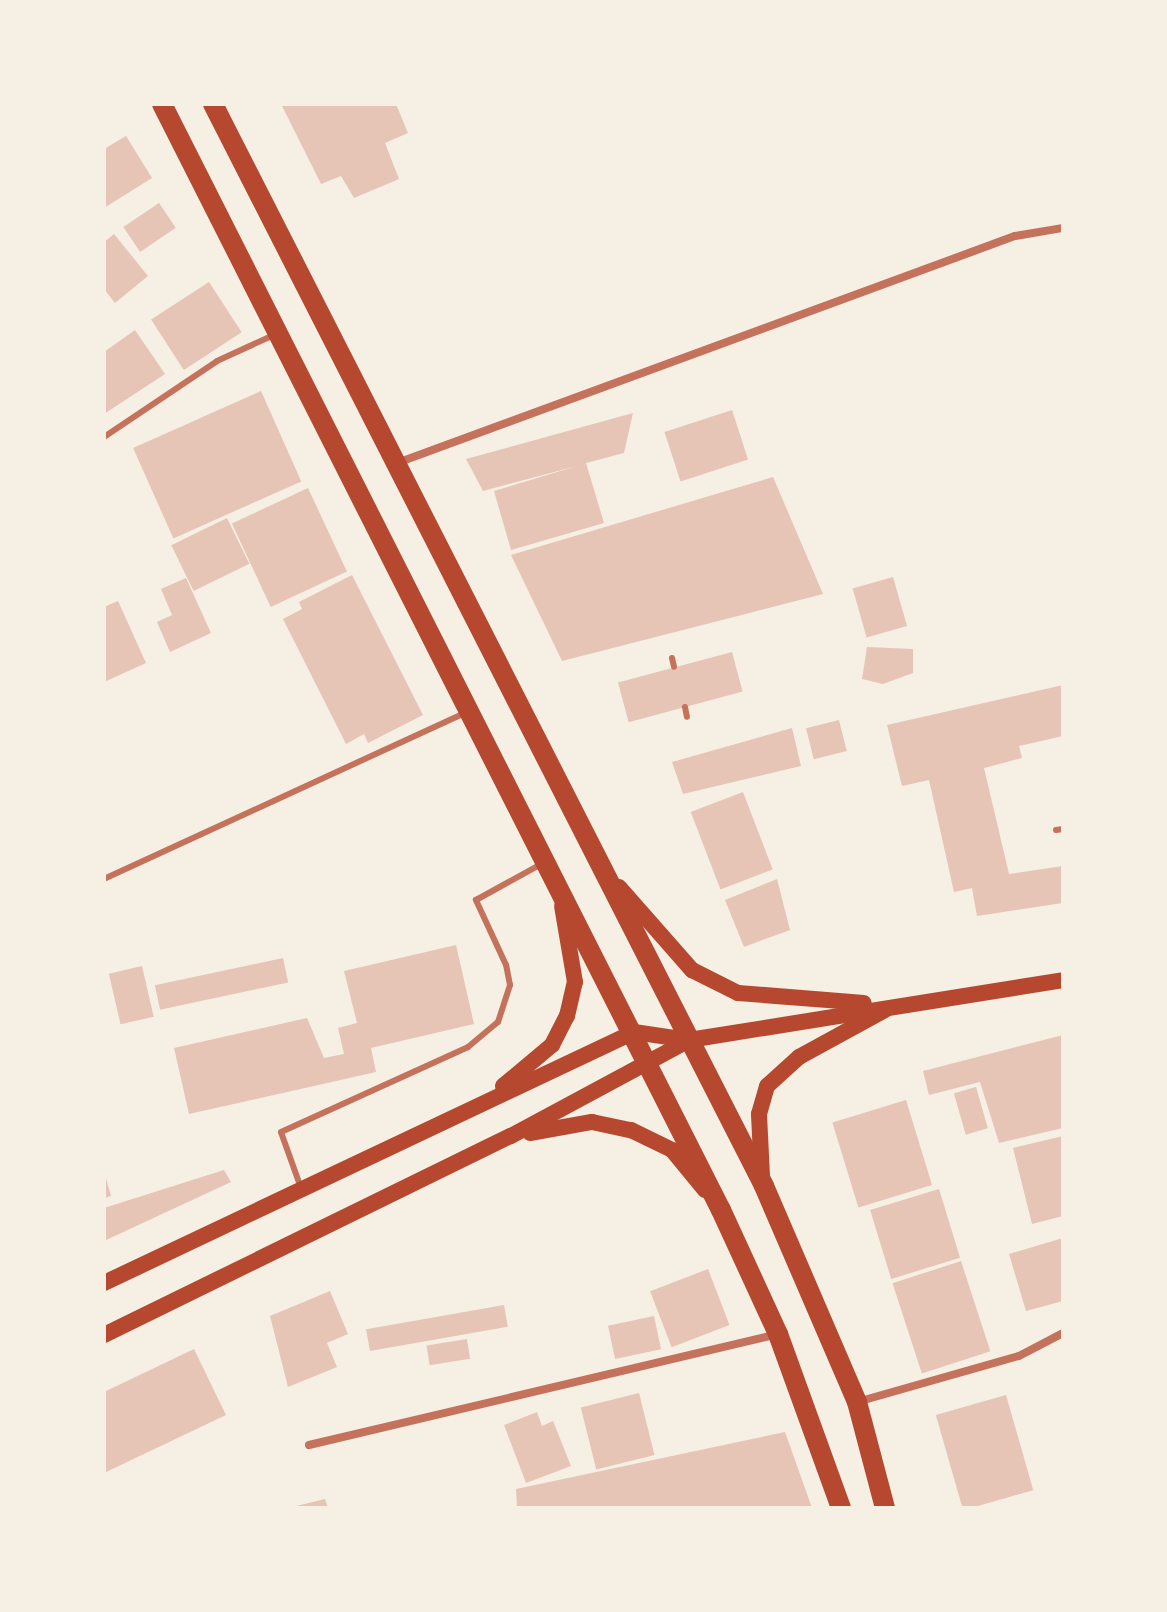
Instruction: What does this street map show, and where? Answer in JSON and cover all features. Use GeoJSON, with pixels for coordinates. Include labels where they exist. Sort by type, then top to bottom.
{"type":"FeatureCollection","features":[{"type":"Feature","properties":{"kind":"main road"},"geometry":{"type":"LineString","coordinates":[[162,104],[468,712],[634,1032],[721,1210],[778,1334],[841,1508]]}},
{"type":"Feature","properties":{"kind":"main road"},"geometry":{"type":"LineString","coordinates":[[213,104],[764,1186],[857,1402],[885,1508]]}},
{"type":"Feature","properties":{"kind":"main road"},"geometry":{"type":"LineString","coordinates":[[595,856],[658,939],[692,970],[738,993],[897,1004]]}},
{"type":"Feature","properties":{"kind":"main road"},"geometry":{"type":"LineString","coordinates":[[487,1100],[552,1045],[567,1016],[575,982],[556,882]]}},
{"type":"Feature","properties":{"kind":"main road"},"geometry":{"type":"LineString","coordinates":[[104,1283],[634,1032],[689,1040],[897,1004],[1063,980]]}},
{"type":"Feature","properties":{"kind":"main road"},"geometry":{"type":"LineString","coordinates":[[764,1186],[759,1114],[767,1086],[799,1057],[897,1004]]}},
{"type":"Feature","properties":{"kind":"main road"},"geometry":{"type":"LineString","coordinates":[[104,1335],[650,1067],[689,1040]]}},
{"type":"Feature","properties":{"kind":"main road"},"geometry":{"type":"LineString","coordinates":[[511,1136],[592,1122],[631,1130],[672,1150],[721,1210]]}},
{"type":"Feature","properties":{"kind":"street"},"geometry":{"type":"LineString","coordinates":[[397,463],[1015,236],[1062,229]]}},
{"type":"Feature","properties":{"kind":"street"},"geometry":{"type":"LineString","coordinates":[[857,1402],[1019,1356],[1063,1333]]}},
{"type":"Feature","properties":{"kind":"street"},"geometry":{"type":"LineString","coordinates":[[309,1445],[778,1334]]}},
{"type":"Feature","properties":{"kind":"lane"},"geometry":{"type":"LineString","coordinates":[[104,437],[217,361],[276,334]]}},
{"type":"Feature","properties":{"kind":"lane"},"geometry":{"type":"LineString","coordinates":[[672,658],[674,667]]}},
{"type":"Feature","properties":{"kind":"lane"},"geometry":{"type":"LineString","coordinates":[[685,707],[687,717]]}},
{"type":"Feature","properties":{"kind":"lane"},"geometry":{"type":"LineString","coordinates":[[106,878],[468,712]]}},
{"type":"Feature","properties":{"kind":"lane"},"geometry":{"type":"LineString","coordinates":[[301,1188],[281,1132],[468,1047],[498,1022],[510,985],[506,965],[476,900],[545,862]]}},
{"type":"Feature","properties":{"kind":"building"},"geometry":{"type":"Polygon","coordinates":[[[281,104],[396,104],[408,133],[385,143],[399,179],[354,198],[341,176],[321,184],[281,104]]]}},
{"type":"Feature","properties":{"kind":"building"},"geometry":{"type":"Polygon","coordinates":[[[126,136],[152,178],[104,208],[104,149],[126,136]]]}},
{"type":"Feature","properties":{"kind":"building"},"geometry":{"type":"Polygon","coordinates":[[[159,203],[176,228],[140,252],[123,227],[159,203]]]}},
{"type":"Feature","properties":{"kind":"building"},"geometry":{"type":"Polygon","coordinates":[[[114,234],[148,276],[115,303],[104,289],[104,242],[114,234]]]}},
{"type":"Feature","properties":{"kind":"building"},"geometry":{"type":"Polygon","coordinates":[[[209,282],[242,332],[184,370],[151,320],[209,282]]]}},
{"type":"Feature","properties":{"kind":"building"},"geometry":{"type":"Polygon","coordinates":[[[135,330],[165,374],[104,414],[104,352],[135,330]]]}},
{"type":"Feature","properties":{"kind":"building"},"geometry":{"type":"Polygon","coordinates":[[[261,391],[301,481],[173,538],[133,448],[261,391]]]}},
{"type":"Feature","properties":{"kind":"building"},"geometry":{"type":"Polygon","coordinates":[[[732,410],[748,459],[681,481],[664,432],[732,410]]]}},
{"type":"Feature","properties":{"kind":"building"},"geometry":{"type":"Polygon","coordinates":[[[633,413],[624,453],[586,463],[604,523],[511,550],[494,491],[577,466],[483,491],[466,459],[633,413]]]}},
{"type":"Feature","properties":{"kind":"building"},"geometry":{"type":"Polygon","coordinates":[[[773,477],[823,594],[562,661],[511,555],[773,477]]]}},
{"type":"Feature","properties":{"kind":"building"},"geometry":{"type":"Polygon","coordinates":[[[308,488],[347,571],[271,607],[232,523],[308,488]]]}},
{"type":"Feature","properties":{"kind":"building"},"geometry":{"type":"Polygon","coordinates":[[[227,518],[249,564],[194,591],[171,545],[227,518]]]}},
{"type":"Feature","properties":{"kind":"building"},"geometry":{"type":"Polygon","coordinates":[[[352,575],[423,715],[368,743],[364,734],[346,744],[283,619],[302,609],[299,602],[352,575]]]}},
{"type":"Feature","properties":{"kind":"building"},"geometry":{"type":"Polygon","coordinates":[[[893,577],[907,626],[867,638],[853,589],[893,577]]]}},
{"type":"Feature","properties":{"kind":"building"},"geometry":{"type":"Polygon","coordinates":[[[186,578],[211,633],[170,652],[157,622],[172,615],[161,589],[186,578]]]}},
{"type":"Feature","properties":{"kind":"building"},"geometry":{"type":"Polygon","coordinates":[[[118,601],[146,663],[104,682],[104,607],[118,601]]]}},
{"type":"Feature","properties":{"kind":"building"},"geometry":{"type":"Polygon","coordinates":[[[867,647],[913,649],[913,673],[883,684],[862,679],[867,647]]]}},
{"type":"Feature","properties":{"kind":"building"},"geometry":{"type":"Polygon","coordinates":[[[732,652],[743,692],[629,722],[618,683],[732,652]]]}},
{"type":"Feature","properties":{"kind":"building"},"geometry":{"type":"Polygon","coordinates":[[[1063,685],[1063,736],[1019,746],[1022,758],[984,768],[1009,874],[1063,866],[1063,903],[977,916],[972,888],[954,892],[929,780],[902,786],[887,725],[1063,685]]]}},
{"type":"Feature","properties":{"kind":"building"},"geometry":{"type":"Polygon","coordinates":[[[839,720],[847,751],[814,759],[806,728],[839,720]]]}},
{"type":"Feature","properties":{"kind":"building"},"geometry":{"type":"Polygon","coordinates":[[[792,728],[801,766],[683,794],[672,762],[792,728]]]}},
{"type":"Feature","properties":{"kind":"building"},"geometry":{"type":"Polygon","coordinates":[[[743,792],[773,869],[720,890],[691,812],[743,792]]]}},
{"type":"Feature","properties":{"kind":"building"},"geometry":{"type":"Polygon","coordinates":[[[777,879],[790,930],[744,947],[725,900],[777,879]]]}},
{"type":"Feature","properties":{"kind":"building"},"geometry":{"type":"Polygon","coordinates":[[[456,945],[474,1024],[371,1048],[376,1072],[189,1114],[174,1048],[307,1018],[324,1058],[344,1054],[338,1028],[357,1023],[344,971],[456,945]]]}},
{"type":"Feature","properties":{"kind":"building"},"geometry":{"type":"Polygon","coordinates":[[[283,958],[288,982],[160,1010],[155,985],[283,958]]]}},
{"type":"Feature","properties":{"kind":"building"},"geometry":{"type":"Polygon","coordinates":[[[142,966],[154,1017],[121,1024],[109,974],[142,966]]]}},
{"type":"Feature","properties":{"kind":"building"},"geometry":{"type":"Polygon","coordinates":[[[1063,1035],[1063,1128],[999,1143],[980,1082],[929,1095],[923,1071],[1063,1035]]]}},
{"type":"Feature","properties":{"kind":"building"},"geometry":{"type":"Polygon","coordinates":[[[976,1087],[988,1128],[966,1135],[954,1093],[976,1087]]]}},
{"type":"Feature","properties":{"kind":"building"},"geometry":{"type":"Polygon","coordinates":[[[906,1100],[932,1185],[858,1208],[832,1123],[906,1100]]]}},
{"type":"Feature","properties":{"kind":"building"},"geometry":{"type":"Polygon","coordinates":[[[1063,1136],[1063,1216],[1032,1224],[1013,1148],[1063,1136]]]}},
{"type":"Feature","properties":{"kind":"building"},"geometry":{"type":"Polygon","coordinates":[[[224,1170],[231,1182],[104,1241],[104,1208],[224,1170]]]}},
{"type":"Feature","properties":{"kind":"building"},"geometry":{"type":"Polygon","coordinates":[[[104,1171],[111,1196],[104,1198],[104,1171]]]}},
{"type":"Feature","properties":{"kind":"building"},"geometry":{"type":"Polygon","coordinates":[[[939,1189],[960,1258],[891,1279],[870,1210],[939,1189]]]}},
{"type":"Feature","properties":{"kind":"building"},"geometry":{"type":"Polygon","coordinates":[[[1063,1238],[1063,1301],[1026,1311],[1009,1254],[1063,1238]]]}},
{"type":"Feature","properties":{"kind":"building"},"geometry":{"type":"Polygon","coordinates":[[[961,1261],[990,1351],[922,1374],[893,1283],[961,1261]]]}},
{"type":"Feature","properties":{"kind":"building"},"geometry":{"type":"Polygon","coordinates":[[[708,1269],[730,1325],[672,1347],[650,1291],[708,1269]]]}},
{"type":"Feature","properties":{"kind":"building"},"geometry":{"type":"Polygon","coordinates":[[[330,1291],[348,1334],[327,1343],[337,1367],[288,1387],[270,1316],[330,1291]]]}},
{"type":"Feature","properties":{"kind":"building"},"geometry":{"type":"Polygon","coordinates":[[[504,1305],[508,1327],[370,1351],[366,1329],[504,1305]]]}},
{"type":"Feature","properties":{"kind":"building"},"geometry":{"type":"Polygon","coordinates":[[[654,1316],[661,1349],[615,1359],[608,1326],[654,1316]]]}},
{"type":"Feature","properties":{"kind":"building"},"geometry":{"type":"Polygon","coordinates":[[[467,1339],[470,1359],[430,1365],[427,1345],[467,1339]]]}},
{"type":"Feature","properties":{"kind":"building"},"geometry":{"type":"Polygon","coordinates":[[[194,1349],[226,1415],[104,1473],[104,1392],[194,1349]]]}},
{"type":"Feature","properties":{"kind":"building"},"geometry":{"type":"Polygon","coordinates":[[[639,1393],[654,1455],[596,1470],[581,1408],[639,1393]]]}},
{"type":"Feature","properties":{"kind":"building"},"geometry":{"type":"Polygon","coordinates":[[[1006,1395],[1033,1490],[962,1508],[936,1415],[1006,1395]]]}},
{"type":"Feature","properties":{"kind":"building"},"geometry":{"type":"Polygon","coordinates":[[[537,1412],[542,1426],[553,1421],[571,1466],[526,1483],[504,1425],[537,1412]]]}},
{"type":"Feature","properties":{"kind":"building"},"geometry":{"type":"Polygon","coordinates":[[[785,1432],[812,1508],[517,1508],[516,1489],[785,1432]]]}},
{"type":"Feature","properties":{"kind":"building"},"geometry":{"type":"Polygon","coordinates":[[[325,1499],[328,1508],[292,1508],[292,1507],[325,1499]]]}}]}
